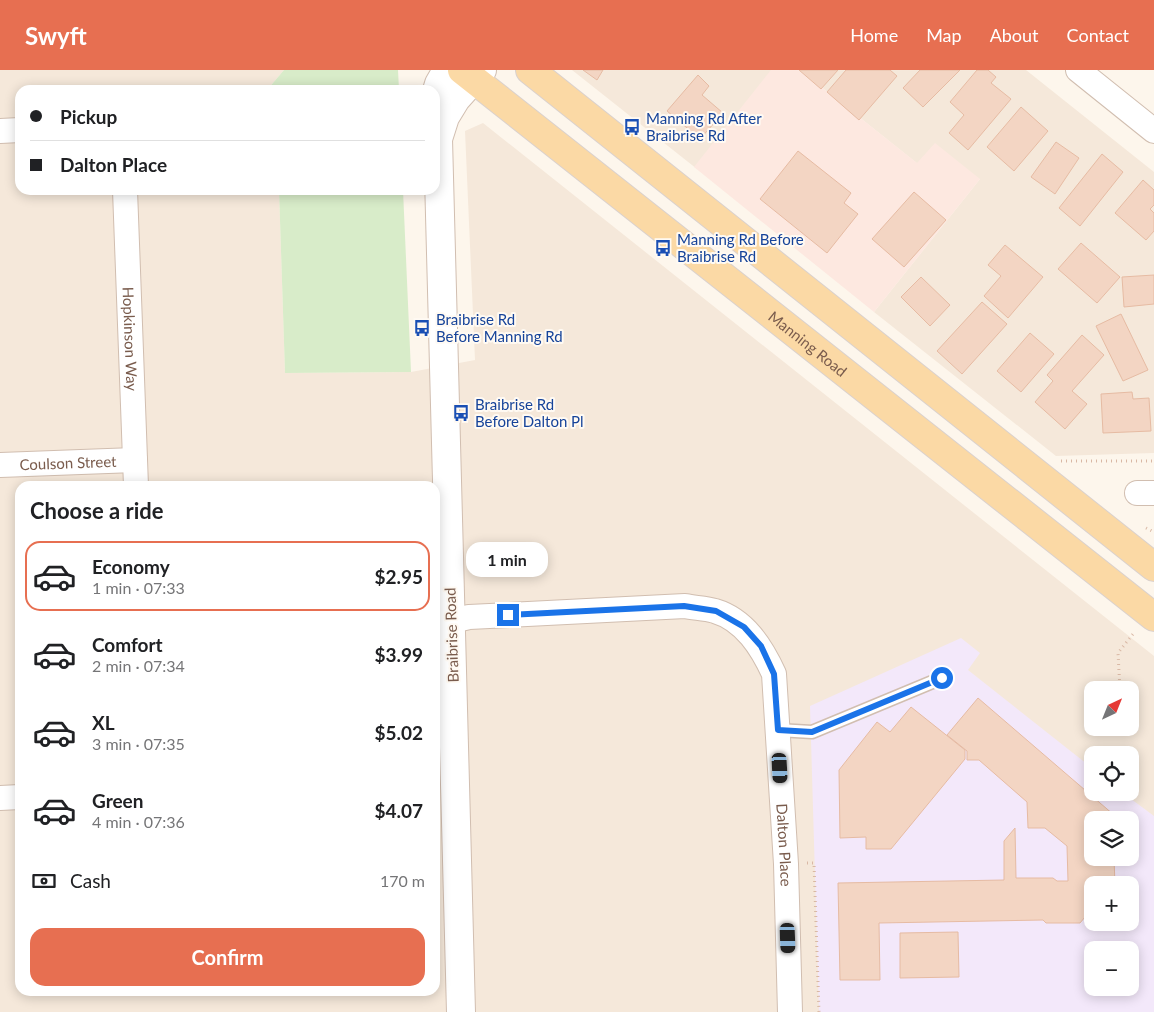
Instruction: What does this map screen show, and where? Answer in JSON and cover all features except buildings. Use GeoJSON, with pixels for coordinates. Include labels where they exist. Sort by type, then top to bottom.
{"type":"FeatureCollection","features":[{"type":"Feature","properties":{"kind":"main road"},"geometry":{"type":"LineString","coordinates":[[530,70],[1151,563]]}},
{"type":"Feature","properties":{"kind":"main road","name":"Manning Road"},"geometry":{"type":"LineString","coordinates":[[473,74],[1154,617]]}},
{"type":"Feature","properties":{"kind":"street"},"geometry":{"type":"LineString","coordinates":[[439,85],[447,70]]}},
{"type":"Feature","properties":{"kind":"street"},"geometry":{"type":"LineString","coordinates":[[1078,70],[1154,131]]}},
{"type":"Feature","properties":{"kind":"street","name":"Braibrise Road"},"geometry":{"type":"LineString","coordinates":[[440,129],[456,99],[473,74]]}},
{"type":"Feature","properties":{"kind":"street"},"geometry":{"type":"LineString","coordinates":[[0,131],[15,130]]}},
{"type":"Feature","properties":{"kind":"street","name":"Hopkinson Way"},"geometry":{"type":"LineString","coordinates":[[125,195],[136,481]]}},
{"type":"Feature","properties":{"kind":"street","name":"Braibrise Road"},"geometry":{"type":"LineString","coordinates":[[437,195],[443,623],[461,1012]]}},
{"type":"Feature","properties":{"kind":"street","name":"Coulson Street"},"geometry":{"type":"LineString","coordinates":[[0,464],[135,460]]}},
{"type":"Feature","properties":{"kind":"street","name":"Dalton Place"},"geometry":{"type":"LineString","coordinates":[[443,623],[469,617],[684,606],[716,611],[744,627],[761,646],[774,674],[786,864],[790,1012]]}},
{"type":"Feature","properties":{"kind":"street"},"geometry":{"type":"LineString","coordinates":[[0,798],[15,797]]}},
{"type":"Feature","properties":{"kind":"lane"},"geometry":{"type":"LineString","coordinates":[[778,730],[812,732],[942,678]]}},
{"type":"Feature","properties":{"kind":"path"},"geometry":{"type":"LineString","coordinates":[[1055,461],[1154,461]]}},
{"type":"Feature","properties":{"kind":"path"},"geometry":{"type":"LineString","coordinates":[[1120,681],[1118,653],[1133,634]]}},
{"type":"Feature","properties":{"kind":"path"},"geometry":{"type":"LineString","coordinates":[[786,864],[814,863],[819,1012]]}},
{"type":"Feature","properties":{"kind":"shaded area"},"geometry":{"type":"Polygon","coordinates":[[[0,70],[284,70],[271,85],[15,85],[15,195],[279,195],[285,373],[411,372],[475,360],[465,131],[483,123],[1154,656],[1154,1012],[0,1012],[0,70]]]}},
{"type":"Feature","properties":{"kind":"shaded area"},"geometry":{"type":"Polygon","coordinates":[[[572,70],[772,70],[697,169],[572,70]]]}},
{"type":"Feature","properties":{"kind":"shaded area"},"geometry":{"type":"Polygon","coordinates":[[[771,70],[800,70],[917,163],[935,143],[980,179],[874,312],[694,167],[771,70]]]}},
{"type":"Feature","properties":{"kind":"shaded area"},"geometry":{"type":"Polygon","coordinates":[[[800,70],[1026,70],[1154,172],[1154,453],[1056,456],[874,312],[980,179],[918,164],[800,70]]]}},
{"type":"Feature","properties":{"kind":"shaded area"},"geometry":{"type":"Polygon","coordinates":[[[961,638],[980,653],[968,670],[1084,762],[1084,801],[1134,801],[1154,816],[1154,1012],[819,1012],[810,706],[961,638]]]}},
{"type":"Feature","properties":{"kind":"green space"},"geometry":{"type":"Polygon","coordinates":[[[284,70],[398,70],[399,85],[271,85],[284,70]]]}},
{"type":"Feature","properties":{"kind":"green space"},"geometry":{"type":"Polygon","coordinates":[[[279,195],[403,195],[411,372],[285,373],[279,195]]]}},
{"type":"Feature","properties":{"kind":"place","name":"Manning Rd After Braibrise Rd"},"geometry":{"type":"Point","coordinates":[632,127]}},
{"type":"Feature","properties":{"kind":"place","name":"Manning Rd Before Braibrise Rd"},"geometry":{"type":"Point","coordinates":[663,248]}},
{"type":"Feature","properties":{"kind":"place","name":"Braibrise Rd Before Manning Rd"},"geometry":{"type":"Point","coordinates":[422,328]}},
{"type":"Feature","properties":{"kind":"place","name":"Braibrise Rd Before Dalton Pl"},"geometry":{"type":"Point","coordinates":[461,413]}},
{"type":"Feature","properties":{"kind":"route"},"geometry":{"type":"LineString","coordinates":[[508,615],[684,606],[716,611],[744,627],[761,646],[774,674],[778,730],[812,732],[942,678]]}}]}
